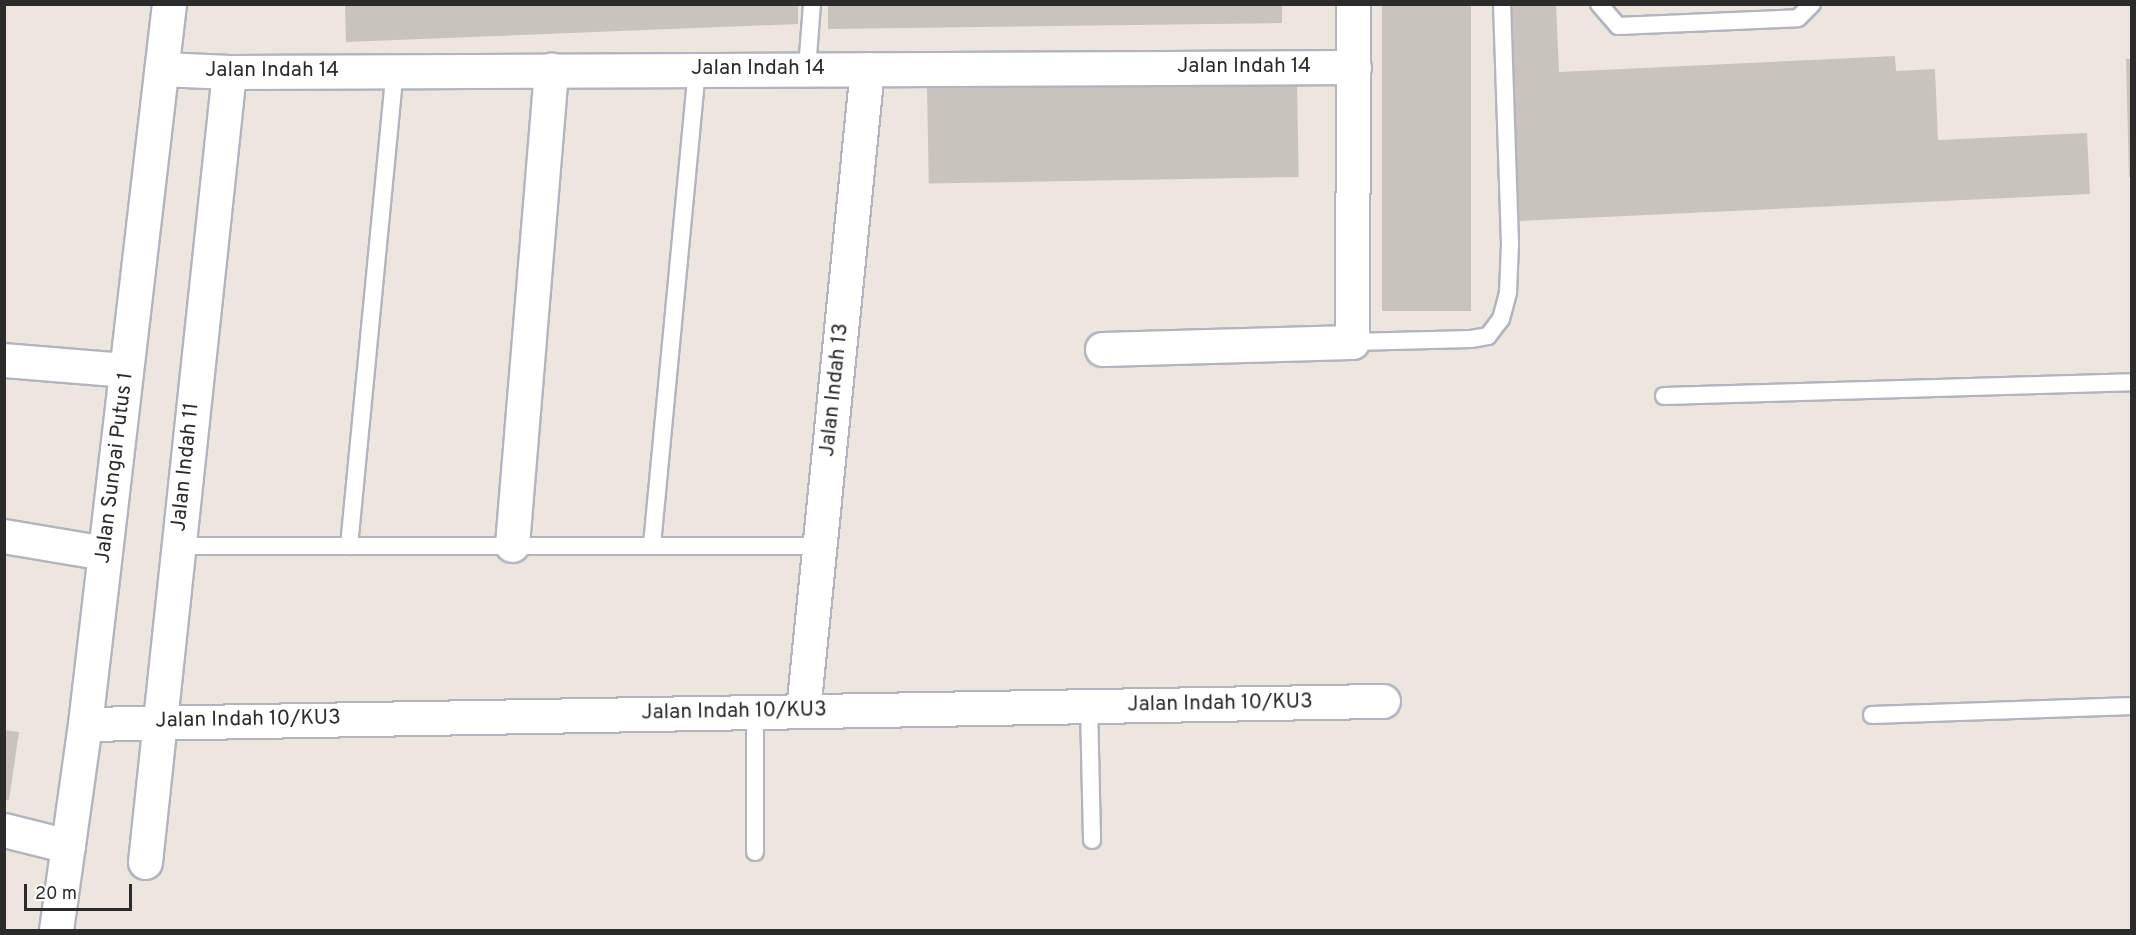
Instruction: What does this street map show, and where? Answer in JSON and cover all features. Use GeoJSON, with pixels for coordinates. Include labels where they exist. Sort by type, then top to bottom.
{"type":"FeatureCollection","features":[{"type":"Feature","properties":{"kind":"street","name":"Jalan Sungai Putus 1"},"geometry":{"type":"LineString","coordinates":[[56,930],[85,724],[169,4]]}},
{"type":"Feature","properties":{"kind":"street"},"geometry":{"type":"LineString","coordinates":[[1102,349],[1352,342],[1353,4]]}},
{"type":"Feature","properties":{"kind":"street","name":"Jalan Indah 14"},"geometry":{"type":"LineString","coordinates":[[162,69],[229,72],[1354,67]]}},
{"type":"Feature","properties":{"kind":"street","name":"Jalan Indah 13"},"geometry":{"type":"LineString","coordinates":[[803,711],[867,69]]}},
{"type":"Feature","properties":{"kind":"street"},"geometry":{"type":"LineString","coordinates":[[512,545],[551,70]]}},
{"type":"Feature","properties":{"kind":"street","name":"Jalan Indah 11"},"geometry":{"type":"LineString","coordinates":[[145,862],[158,722],[229,72]]}},
{"type":"Feature","properties":{"kind":"street"},"geometry":{"type":"LineString","coordinates":[[4,360],[126,370]]}},
{"type":"Feature","properties":{"kind":"street"},"geometry":{"type":"LineString","coordinates":[[4,536],[105,553]]}},
{"type":"Feature","properties":{"kind":"street","name":"Jalan Indah 10/KU3"},"geometry":{"type":"LineString","coordinates":[[85,724],[1383,701]]}},
{"type":"Feature","properties":{"kind":"street"},"geometry":{"type":"LineString","coordinates":[[4,830],[68,846]]}},
{"type":"Feature","properties":{"kind":"lane"},"geometry":{"type":"LineString","coordinates":[[807,69],[812,4]]}},
{"type":"Feature","properties":{"kind":"lane"},"geometry":{"type":"LineString","coordinates":[[1352,342],[1472,339],[1488,336],[1501,319],[1508,292],[1510,244],[1502,4]]}},
{"type":"Feature","properties":{"kind":"lane"},"geometry":{"type":"LineString","coordinates":[[1599,4],[1618,26],[1798,18],[1812,4]]}},
{"type":"Feature","properties":{"kind":"lane"},"geometry":{"type":"LineString","coordinates":[[652,545],[697,70]]}},
{"type":"Feature","properties":{"kind":"lane"},"geometry":{"type":"LineString","coordinates":[[349,546],[395,71]]}},
{"type":"Feature","properties":{"kind":"lane"},"geometry":{"type":"LineString","coordinates":[[1664,396],[2132,382]]}},
{"type":"Feature","properties":{"kind":"lane"},"geometry":{"type":"LineString","coordinates":[[178,546],[819,546]]}},
{"type":"Feature","properties":{"kind":"lane"},"geometry":{"type":"LineString","coordinates":[[1089,706],[1092,840]]}},
{"type":"Feature","properties":{"kind":"lane"},"geometry":{"type":"LineString","coordinates":[[1872,715],[2132,706]]}},
{"type":"Feature","properties":{"kind":"lane"},"geometry":{"type":"LineString","coordinates":[[755,712],[755,852]]}},
{"type":"Feature","properties":{"kind":"building"},"geometry":{"type":"Polygon","coordinates":[[[345,4],[798,4],[798,24],[346,42],[345,4]]]}},
{"type":"Feature","properties":{"kind":"building"},"geometry":{"type":"Polygon","coordinates":[[[828,4],[1282,4],[1282,23],[828,29],[828,4]]]}},
{"type":"Feature","properties":{"kind":"building"},"geometry":{"type":"Polygon","coordinates":[[[1382,4],[1471,4],[1471,311],[1382,311],[1382,4]]]}},
{"type":"Feature","properties":{"kind":"building"},"geometry":{"type":"Polygon","coordinates":[[[1509,4],[1556,4],[1559,72],[1895,56],[1896,71],[1935,69],[1938,140],[2087,133],[2090,194],[1519,221],[1509,4]]]}},
{"type":"Feature","properties":{"kind":"building"},"geometry":{"type":"Polygon","coordinates":[[[2126,59],[2132,59],[2132,177],[2129,177],[2126,59]]]}},
{"type":"Feature","properties":{"kind":"building"},"geometry":{"type":"Polygon","coordinates":[[[1297,81],[1299,177],[929,183],[927,87],[1297,81]]]}},
{"type":"Feature","properties":{"kind":"building"},"geometry":{"type":"Polygon","coordinates":[[[4,730],[19,732],[9,800],[4,800],[4,730]]]}}]}
